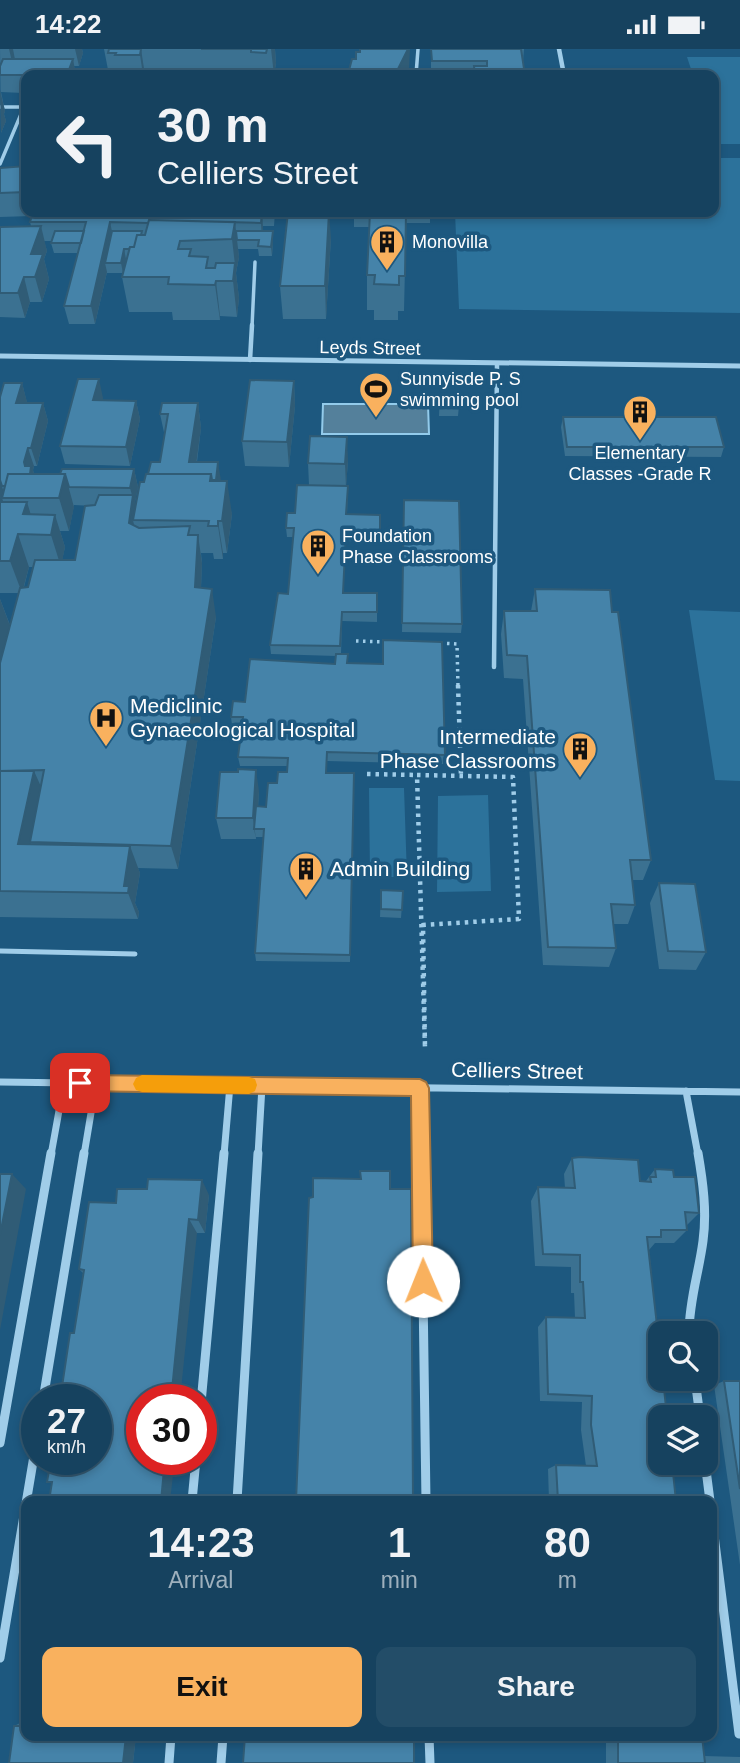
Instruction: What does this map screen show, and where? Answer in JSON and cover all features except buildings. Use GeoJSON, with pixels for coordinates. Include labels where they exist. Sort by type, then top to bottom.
{"type":"FeatureCollection","features":[{"type":"Feature","properties":{"kind":"street"},"geometry":{"type":"LineString","coordinates":[[558,49],[563,70]]}},
{"type":"Feature","properties":{"kind":"street","name":"Leyds Street"},"geometry":{"type":"LineString","coordinates":[[0,356],[740,366]]}},
{"type":"Feature","properties":{"kind":"street","name":"Celliers Street"},"geometry":{"type":"LineString","coordinates":[[0,1082],[740,1092]]}},
{"type":"Feature","properties":{"kind":"street"},"geometry":{"type":"LineString","coordinates":[[0,1443],[64,1083]]}},
{"type":"Feature","properties":{"kind":"street"},"geometry":{"type":"LineString","coordinates":[[46,1384],[96,1083]]}},
{"type":"Feature","properties":{"kind":"street"},"geometry":{"type":"LineString","coordinates":[[203,1384],[230,1085]]}},
{"type":"Feature","properties":{"kind":"street"},"geometry":{"type":"LineString","coordinates":[[237,1496],[262,1086]]}},
{"type":"Feature","properties":{"kind":"street"},"geometry":{"type":"LineString","coordinates":[[420,1088],[426,1496]]}},
{"type":"Feature","properties":{"kind":"street"},"geometry":{"type":"LineString","coordinates":[[686,1091],[705,1206],[705,1236],[691,1290],[690,1321]]}},
{"type":"Feature","properties":{"kind":"street"},"geometry":{"type":"LineString","coordinates":[[27,1496],[31,1475]]}},
{"type":"Feature","properties":{"kind":"street"},"geometry":{"type":"LineString","coordinates":[[192,1496],[194,1475]]}},
{"type":"Feature","properties":{"kind":"street"},"geometry":{"type":"LineString","coordinates":[[707,1475],[709,1496]]}},
{"type":"Feature","properties":{"kind":"street"},"geometry":{"type":"LineString","coordinates":[[0,1658],[21,1533]]}},
{"type":"Feature","properties":{"kind":"street"},"geometry":{"type":"LineString","coordinates":[[717,1559],[739,1734]]}},
{"type":"Feature","properties":{"kind":"street"},"geometry":{"type":"LineString","coordinates":[[169,1763],[171,1741]]}},
{"type":"Feature","properties":{"kind":"street"},"geometry":{"type":"LineString","coordinates":[[221,1763],[223,1741]]}},
{"type":"Feature","properties":{"kind":"street"},"geometry":{"type":"LineString","coordinates":[[429,1741],[430,1763]]}},
{"type":"Feature","properties":{"kind":"lane"},"geometry":{"type":"LineString","coordinates":[[416,70],[418,49]]}},
{"type":"Feature","properties":{"kind":"lane"},"geometry":{"type":"LineString","coordinates":[[0,107],[21,107]]}},
{"type":"Feature","properties":{"kind":"lane"},"geometry":{"type":"LineString","coordinates":[[0,164],[21,116]]}},
{"type":"Feature","properties":{"kind":"lane"},"geometry":{"type":"LineString","coordinates":[[250,360],[255,262]]}},
{"type":"Feature","properties":{"kind":"lane"},"geometry":{"type":"LineString","coordinates":[[494,667],[497,364]]}},
{"type":"Feature","properties":{"kind":"lane"},"geometry":{"type":"LineString","coordinates":[[0,951],[135,954]]}},
{"type":"Feature","properties":{"kind":"path"},"geometry":{"type":"LineString","coordinates":[[356,641],[394,642]]}},
{"type":"Feature","properties":{"kind":"path"},"geometry":{"type":"LineString","coordinates":[[432,643],[457,644],[461,776]]}},
{"type":"Feature","properties":{"kind":"path"},"geometry":{"type":"LineString","coordinates":[[367,773],[513,777],[519,919],[423,925],[425,1048],[417,775]]}},
{"type":"Feature","properties":{"kind":"shaded area"},"geometry":{"type":"Polygon","coordinates":[[[687,57],[740,57],[740,144],[719,144],[719,70],[691,70],[687,57]]]}},
{"type":"Feature","properties":{"kind":"shaded area"},"geometry":{"type":"Polygon","coordinates":[[[719,158],[740,158],[740,313],[459,309],[455,217],[719,217],[719,158]]]}},
{"type":"Feature","properties":{"kind":"shaded area","name":"Sunnyisde P. S swimming pool"},"geometry":{"type":"Polygon","coordinates":[[[323,404],[428,404],[429,434],[322,434],[323,404]]]}},
{"type":"Feature","properties":{"kind":"shaded area"},"geometry":{"type":"Polygon","coordinates":[[[689,610],[740,612],[740,781],[715,780],[689,610]]]}},
{"type":"Feature","properties":{"kind":"shaded area"},"geometry":{"type":"Polygon","coordinates":[[[369,788],[404,788],[407,877],[370,877],[369,788]]]}},
{"type":"Feature","properties":{"kind":"shaded area"},"geometry":{"type":"Polygon","coordinates":[[[488,795],[491,891],[437,892],[438,796],[488,795]]]}},
{"type":"Feature","properties":{"kind":"slow traffic"},"geometry":{"type":"LineString","coordinates":[[142,1084],[249,1085]]}},
{"type":"Feature","properties":{"kind":"place","name":"Monovilla"},"geometry":{"type":"Point","coordinates":[387,272]}},
{"type":"Feature","properties":{"kind":"place","name":"Sunnyisde P. S swimming pool"},"geometry":{"type":"Point","coordinates":[376,419]}},
{"type":"Feature","properties":{"kind":"place","name":"Elementary Classes -Grade R"},"geometry":{"type":"Point","coordinates":[640,442]}},
{"type":"Feature","properties":{"kind":"place","name":"Foundation Phase Classrooms"},"geometry":{"type":"Point","coordinates":[318,576]}},
{"type":"Feature","properties":{"kind":"place","name":"Mediclinic Gynaecological Hospital"},"geometry":{"type":"Point","coordinates":[106,748]}},
{"type":"Feature","properties":{"kind":"place","name":"Intermediate Phase Classrooms"},"geometry":{"type":"Point","coordinates":[580,779]}},
{"type":"Feature","properties":{"kind":"place","name":"Admin Building"},"geometry":{"type":"Point","coordinates":[306,899]}},
{"type":"Feature","properties":{"kind":"route"},"geometry":{"type":"LineString","coordinates":[[80,1083],[420,1088],[423,1281]]}}]}
